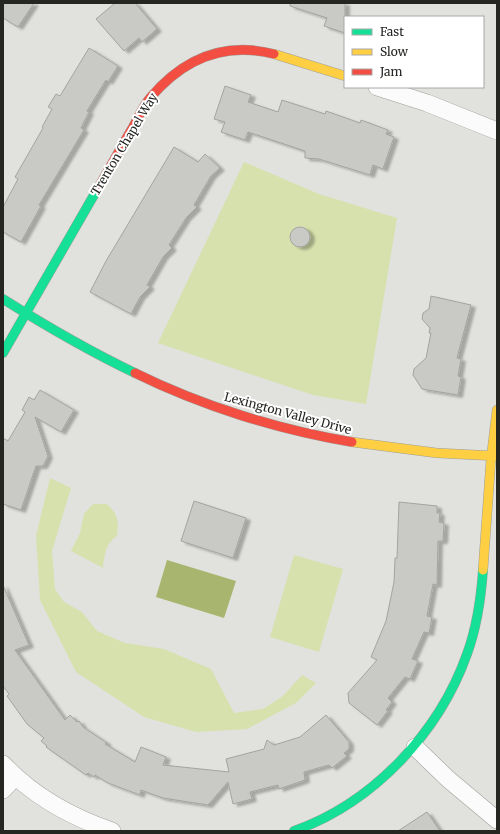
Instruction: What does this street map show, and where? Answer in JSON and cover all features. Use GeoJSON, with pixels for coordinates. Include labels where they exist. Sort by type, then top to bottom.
{"type":"FeatureCollection","features":[{"type":"Feature","properties":{"kind":"street","name":"Trenton Chapel Way"},"geometry":{"type":"LineString","coordinates":[[3,352],[149,99],[165,80],[184,65],[205,54],[224,49],[248,48],[271,51],[344,76]]}},
{"type":"Feature","properties":{"kind":"street"},"geometry":{"type":"LineString","coordinates":[[380,88],[427,103],[497,131]]}},
{"type":"Feature","properties":{"kind":"street","name":"Lexington Valley Drive"},"geometry":{"type":"LineString","coordinates":[[3,299],[85,350],[122,368],[184,395],[249,417],[315,435],[366,445],[429,453],[494,456]]}},
{"type":"Feature","properties":{"kind":"street"},"geometry":{"type":"LineString","coordinates":[[294,831],[328,818],[379,780],[415,747],[432,724],[454,685],[474,628],[479,606],[494,456],[497,410]]}},
{"type":"Feature","properties":{"kind":"street"},"geometry":{"type":"LineString","coordinates":[[415,747],[448,779],[497,820]]}},
{"type":"Feature","properties":{"kind":"street"},"geometry":{"type":"LineString","coordinates":[[3,764],[30,790],[57,807],[92,824],[112,831]]}},
{"type":"Feature","properties":{"kind":"street"},"geometry":{"type":"LineString","coordinates":[[3,790],[15,777]]}},
{"type":"Feature","properties":{"kind":"shaded area"},"geometry":{"type":"Polygon","coordinates":[[[244,162],[319,194],[397,218],[366,404],[313,395],[158,343],[244,162]]]}},
{"type":"Feature","properties":{"kind":"shaded area"},"geometry":{"type":"Polygon","coordinates":[[[50,478],[71,488],[52,551],[55,589],[64,602],[82,612],[97,631],[125,643],[164,649],[211,669],[234,713],[263,709],[283,696],[302,675],[316,683],[296,703],[247,729],[196,732],[144,717],[76,672],[40,600],[36,536],[50,478]]]}},
{"type":"Feature","properties":{"kind":"shaded area"},"geometry":{"type":"Polygon","coordinates":[[[93,504],[107,504],[116,515],[118,522],[117,536],[110,542],[106,550],[103,568],[71,551],[80,533],[84,514],[93,504]]]}},
{"type":"Feature","properties":{"kind":"shaded area"},"geometry":{"type":"Polygon","coordinates":[[[294,555],[343,569],[319,652],[270,637],[294,555]]]}},
{"type":"Feature","properties":{"kind":"shaded area"},"geometry":{"type":"Polygon","coordinates":[[[167,560],[236,581],[224,618],[156,597],[167,560]]]}},
{"type":"Feature","properties":{"kind":"building"},"geometry":{"type":"Polygon","coordinates":[[[3,3],[34,3],[18,27],[3,18],[3,3]]]}},
{"type":"Feature","properties":{"kind":"building"},"geometry":{"type":"Polygon","coordinates":[[[115,3],[135,3],[157,29],[142,42],[139,38],[124,51],[96,19],[115,3]]]}},
{"type":"Feature","properties":{"kind":"building"},"geometry":{"type":"Polygon","coordinates":[[[290,3],[345,3],[344,33],[324,26],[327,18],[290,6],[290,3]]]}},
{"type":"Feature","properties":{"kind":"building"},"geometry":{"type":"Polygon","coordinates":[[[89,48],[118,66],[108,82],[106,80],[87,111],[89,112],[81,128],[84,130],[39,205],[41,206],[21,242],[3,232],[3,207],[18,179],[15,177],[52,109],[48,107],[56,94],[60,96],[89,48]]]}},
{"type":"Feature","properties":{"kind":"building"},"geometry":{"type":"Polygon","coordinates":[[[225,86],[251,95],[248,102],[278,112],[282,100],[325,114],[326,111],[360,123],[361,120],[388,130],[386,134],[394,137],[383,169],[373,165],[370,175],[319,159],[305,158],[305,151],[248,132],[245,140],[221,132],[225,122],[214,119],[225,86]]]}},
{"type":"Feature","properties":{"kind":"building"},"geometry":{"type":"Polygon","coordinates":[[[174,147],[198,162],[205,154],[220,168],[211,176],[194,205],[197,207],[186,218],[169,245],[172,248],[163,257],[147,285],[150,287],[140,297],[131,314],[90,292],[106,261],[174,147]]]}},
{"type":"Feature","properties":{"kind":"building"},"geometry":{"type":"Polygon","coordinates":[[[300,227],[307,230],[310,237],[307,244],[300,247],[293,244],[290,237],[293,230],[300,227]]]}},
{"type":"Feature","properties":{"kind":"building"},"geometry":{"type":"Polygon","coordinates":[[[431,296],[471,305],[457,358],[461,359],[458,376],[461,377],[458,395],[422,389],[413,375],[414,369],[426,358],[431,333],[429,333],[430,328],[422,319],[423,313],[429,309],[431,296]]]}},
{"type":"Feature","properties":{"kind":"building"},"geometry":{"type":"Polygon","coordinates":[[[40,390],[74,410],[61,432],[35,417],[48,456],[43,466],[36,466],[21,510],[3,504],[3,438],[8,441],[25,412],[22,410],[29,397],[34,400],[40,390]]]}},
{"type":"Feature","properties":{"kind":"building"},"geometry":{"type":"Polygon","coordinates":[[[194,501],[246,518],[233,558],[181,541],[194,501]]]}},
{"type":"Feature","properties":{"kind":"building"},"geometry":{"type":"Polygon","coordinates":[[[399,502],[437,506],[437,513],[440,513],[439,522],[444,523],[443,541],[438,541],[437,585],[433,584],[427,616],[432,617],[429,633],[424,632],[412,659],[418,661],[410,679],[405,677],[388,698],[392,702],[386,710],[388,711],[377,725],[349,703],[348,693],[377,660],[371,657],[386,621],[394,582],[395,558],[397,558],[399,502]]]}},
{"type":"Feature","properties":{"kind":"building"},"geometry":{"type":"Polygon","coordinates":[[[3,585],[29,645],[15,650],[65,720],[70,715],[77,722],[79,721],[83,727],[107,743],[105,744],[135,762],[141,747],[166,757],[163,765],[229,772],[226,759],[264,749],[267,740],[274,745],[300,737],[326,715],[349,742],[349,749],[344,753],[347,756],[332,768],[329,765],[304,772],[305,780],[279,789],[278,785],[250,792],[252,799],[233,804],[228,782],[208,805],[163,798],[141,790],[140,795],[108,783],[95,775],[94,777],[88,773],[86,775],[46,747],[47,746],[41,741],[44,738],[27,724],[7,696],[9,694],[3,686],[3,585]]]}},
{"type":"Feature","properties":{"kind":"building"},"geometry":{"type":"Polygon","coordinates":[[[427,812],[440,831],[398,831],[427,812]]]}},
{"type":"Feature","properties":{"kind":"traffic: fast"},"geometry":{"type":"LineString","coordinates":[[3,353],[98,188]]}},
{"type":"Feature","properties":{"kind":"traffic: fast"},"geometry":{"type":"LineString","coordinates":[[3,299],[68,338],[135,373]]}},
{"type":"Feature","properties":{"kind":"traffic: fast"},"geometry":{"type":"LineString","coordinates":[[294,831],[323,819],[350,803],[376,784],[400,762],[421,737],[439,711],[455,683],[467,654],[478,612],[483,570]]}},
{"type":"Feature","properties":{"kind":"traffic: slow"},"geometry":{"type":"LineString","coordinates":[[274,54],[344,76]]}},
{"type":"Feature","properties":{"kind":"traffic: slow"},"geometry":{"type":"LineString","coordinates":[[483,570],[491,459],[497,410]]}},
{"type":"Feature","properties":{"kind":"traffic: slow"},"geometry":{"type":"LineString","coordinates":[[352,442],[437,453],[497,456]]}},
{"type":"Feature","properties":{"kind":"traffic: jam"},"geometry":{"type":"LineString","coordinates":[[98,188],[145,105],[163,84],[176,73],[205,56],[221,52],[238,50],[274,54]]}},
{"type":"Feature","properties":{"kind":"traffic: jam"},"geometry":{"type":"LineString","coordinates":[[135,373],[187,396],[269,424],[352,442]]}}]}
